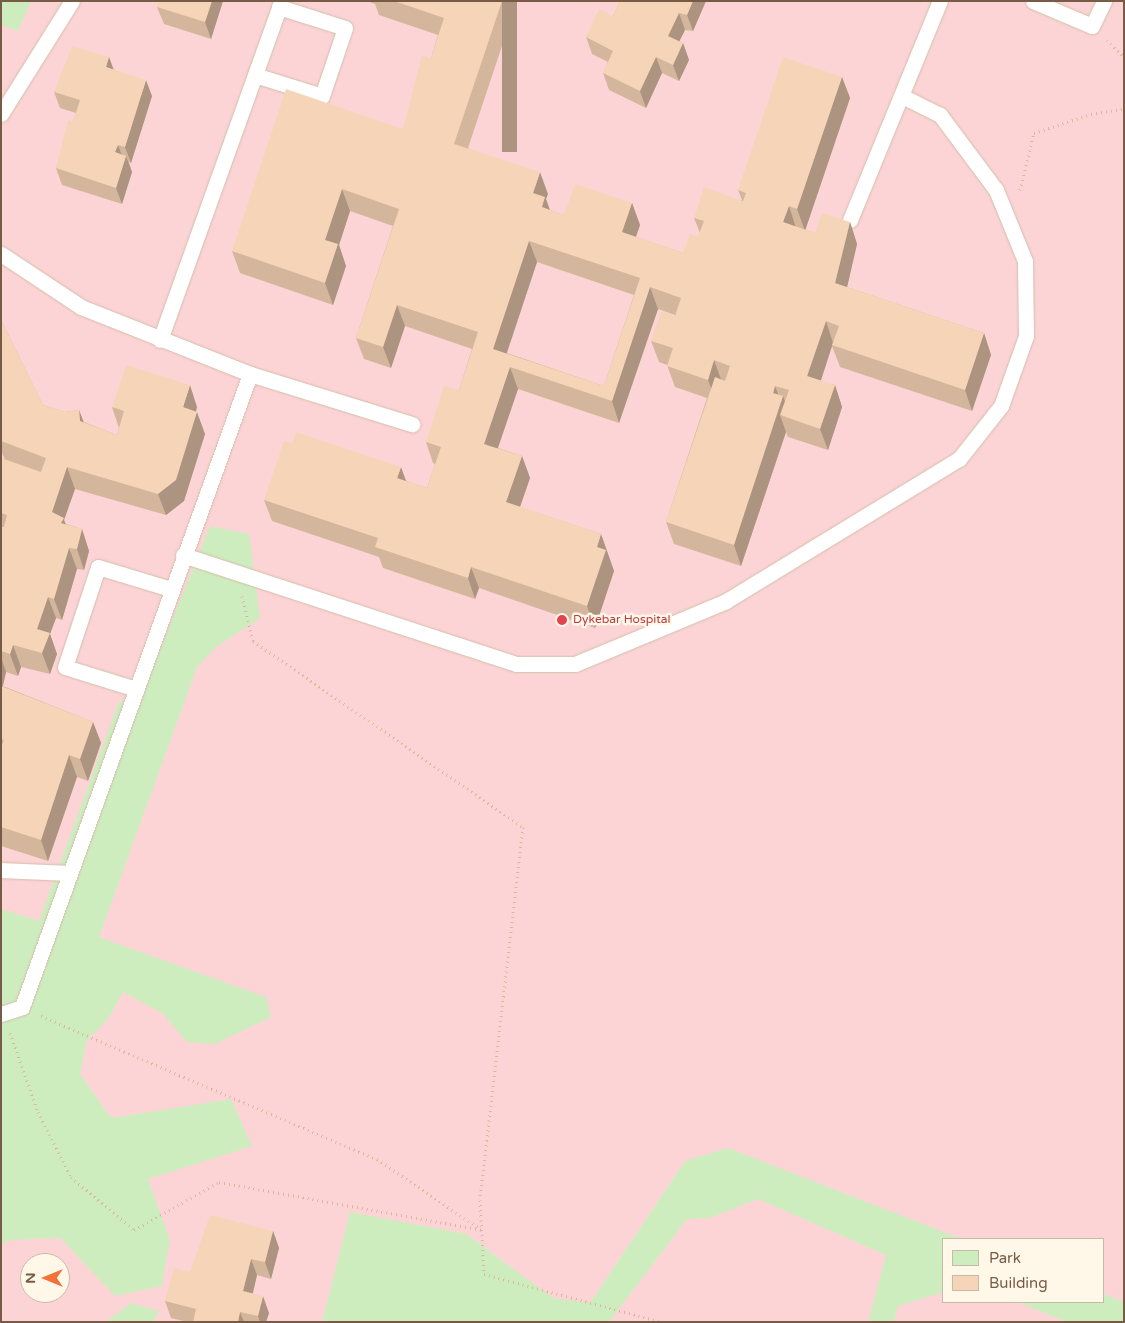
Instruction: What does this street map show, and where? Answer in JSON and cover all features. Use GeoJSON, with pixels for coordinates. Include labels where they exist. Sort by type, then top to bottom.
{"type":"FeatureCollection","features":[{"type":"Feature","properties":{"kind":"lane"},"geometry":{"type":"LineString","coordinates":[[1,114],[72,1]]}},
{"type":"Feature","properties":{"kind":"lane"},"geometry":{"type":"LineString","coordinates":[[850,220],[940,1]]}},
{"type":"Feature","properties":{"kind":"lane"},"geometry":{"type":"LineString","coordinates":[[1033,1],[1092,26],[1104,1]]}},
{"type":"Feature","properties":{"kind":"lane"},"geometry":{"type":"LineString","coordinates":[[160,340],[279,8],[345,28],[322,96],[255,75]]}},
{"type":"Feature","properties":{"kind":"lane"},"geometry":{"type":"LineString","coordinates":[[183,555],[517,664],[575,664],[726,601],[959,459],[1001,406],[1026,336],[1025,261],[996,190],[940,115],[902,96]]}},
{"type":"Feature","properties":{"kind":"lane"},"geometry":{"type":"LineString","coordinates":[[1,254],[81,307],[160,340],[250,374],[412,424]]}},
{"type":"Feature","properties":{"kind":"lane"},"geometry":{"type":"LineString","coordinates":[[2,1014],[22,1008],[183,555],[250,374]]}},
{"type":"Feature","properties":{"kind":"lane"},"geometry":{"type":"LineString","coordinates":[[136,689],[65,667],[98,567],[171,589]]}},
{"type":"Feature","properties":{"kind":"lane"},"geometry":{"type":"LineString","coordinates":[[1,870],[69,872]]}},
{"type":"Feature","properties":{"kind":"path"},"geometry":{"type":"LineString","coordinates":[[1011,227],[1034,133],[1091,114],[1124,109]]}},
{"type":"Feature","properties":{"kind":"path"},"geometry":{"type":"LineString","coordinates":[[237,572],[253,641],[523,827],[480,1200],[484,1274],[662,1322]]}},
{"type":"Feature","properties":{"kind":"path"},"geometry":{"type":"LineString","coordinates":[[22,1008],[377,1159],[482,1230]]}},
{"type":"Feature","properties":{"kind":"path"},"geometry":{"type":"LineString","coordinates":[[2,1014],[38,1112],[70,1177],[134,1230],[219,1182],[482,1230]]}},
{"type":"Feature","properties":{"kind":"shaded area","name":"Dykebar Hospital"},"geometry":{"type":"Polygon","coordinates":[[[1,1],[1124,1],[1124,1322],[1,1322],[1,1]]]}},
{"type":"Feature","properties":{"kind":"green space"},"geometry":{"type":"Polygon","coordinates":[[[1,1],[31,1],[18,31],[1,25],[1,1]]]}},
{"type":"Feature","properties":{"kind":"green space"},"geometry":{"type":"Polygon","coordinates":[[[210,526],[249,534],[260,618],[216,647],[197,667],[99,937],[266,997],[271,1017],[215,1044],[187,1042],[162,1013],[123,992],[108,1019],[87,1040],[80,1074],[111,1118],[231,1099],[252,1146],[148,1179],[170,1240],[162,1286],[115,1296],[60,1238],[9,1240],[1,1245],[1,909],[39,921],[119,701],[138,705],[210,526]]]}},
{"type":"Feature","properties":{"kind":"green space"},"geometry":{"type":"Polygon","coordinates":[[[728,1148],[959,1238],[942,1238],[942,1293],[898,1306],[894,1322],[868,1322],[886,1255],[758,1199],[709,1218],[687,1219],[609,1322],[322,1322],[350,1212],[466,1234],[553,1298],[590,1303],[685,1161],[728,1148]]]}},
{"type":"Feature","properties":{"kind":"green space"},"geometry":{"type":"Polygon","coordinates":[[[1105,1294],[1124,1302],[1124,1322],[1067,1322],[1020,1303],[1105,1303],[1105,1294]]]}},
{"type":"Feature","properties":{"kind":"green space"},"geometry":{"type":"Polygon","coordinates":[[[131,1303],[159,1311],[153,1322],[106,1322],[131,1303]]]}},
{"type":"Feature","properties":{"kind":"building"},"geometry":{"type":"Polygon","coordinates":[[[159,1],[212,1],[205,22],[157,7],[159,1]]]}},
{"type":"Feature","properties":{"kind":"building"},"geometry":{"type":"Polygon","coordinates":[[[394,1],[502,1],[454,144],[540,172],[533,193],[545,197],[542,207],[564,215],[575,184],[632,203],[622,232],[683,253],[690,234],[698,237],[704,221],[694,218],[704,187],[743,201],[746,193],[738,190],[783,57],[842,77],[797,209],[789,206],[783,222],[815,233],[822,213],[850,222],[835,283],[984,333],[965,390],[832,345],[839,326],[826,321],[807,376],[835,385],[820,429],[780,415],[789,390],[775,386],[773,393],[783,396],[734,545],[666,522],[715,377],[725,381],[730,366],[714,360],[708,380],[667,366],[673,348],[651,341],[661,311],[675,316],[681,298],[650,287],[612,401],[510,367],[484,444],[522,456],[506,502],[601,534],[597,547],[606,550],[587,606],[471,567],[468,578],[375,547],[378,538],[264,500],[284,441],[292,443],[296,432],[401,467],[397,478],[427,488],[441,447],[426,442],[444,386],[459,390],[478,332],[397,305],[383,347],[356,338],[399,209],[342,189],[325,240],[338,244],[325,283],[232,251],[286,89],[403,129],[422,55],[431,58],[444,18],[394,1]],[[529,241],[493,349],[604,386],[640,278],[529,241]]]}},
{"type":"Feature","properties":{"kind":"building"},"geometry":{"type":"Polygon","coordinates":[[[620,1],[693,1],[687,15],[679,13],[668,36],[683,43],[673,65],[656,57],[640,91],[603,73],[613,51],[586,37],[599,9],[613,16],[620,1]]]}},
{"type":"Feature","properties":{"kind":"building"},"geometry":{"type":"Polygon","coordinates":[[[72,46],[109,57],[106,67],[146,80],[125,147],[118,145],[115,152],[126,156],[116,188],[56,168],[68,120],[73,122],[80,100],[54,92],[72,46]]]}},
{"type":"Feature","properties":{"kind":"building"},"geometry":{"type":"Polygon","coordinates":[[[1,320],[43,405],[65,412],[79,410],[80,421],[117,435],[124,411],[112,407],[126,365],[190,385],[183,407],[197,412],[176,480],[158,494],[67,467],[52,512],[64,518],[61,523],[82,529],[77,549],[69,548],[54,599],[48,597],[37,629],[50,633],[42,653],[13,645],[10,654],[1,651],[1,527],[4,527],[7,515],[1,513],[1,458],[41,472],[46,458],[1,441],[1,320]]]}},
{"type":"Feature","properties":{"kind":"building"},"geometry":{"type":"Polygon","coordinates":[[[1,686],[93,722],[80,759],[69,755],[41,840],[1,827],[1,747],[4,740],[1,739],[1,686]]]}},
{"type":"Feature","properties":{"kind":"building"},"geometry":{"type":"Polygon","coordinates":[[[210,1215],[273,1231],[265,1262],[251,1259],[243,1291],[263,1296],[258,1316],[240,1312],[238,1322],[193,1322],[196,1309],[165,1301],[174,1268],[190,1272],[210,1215]]]}},
{"type":"Feature","properties":{"kind":"place","name":"Dykebar Hospital"},"geometry":{"type":"Point","coordinates":[562,620]}}]}
